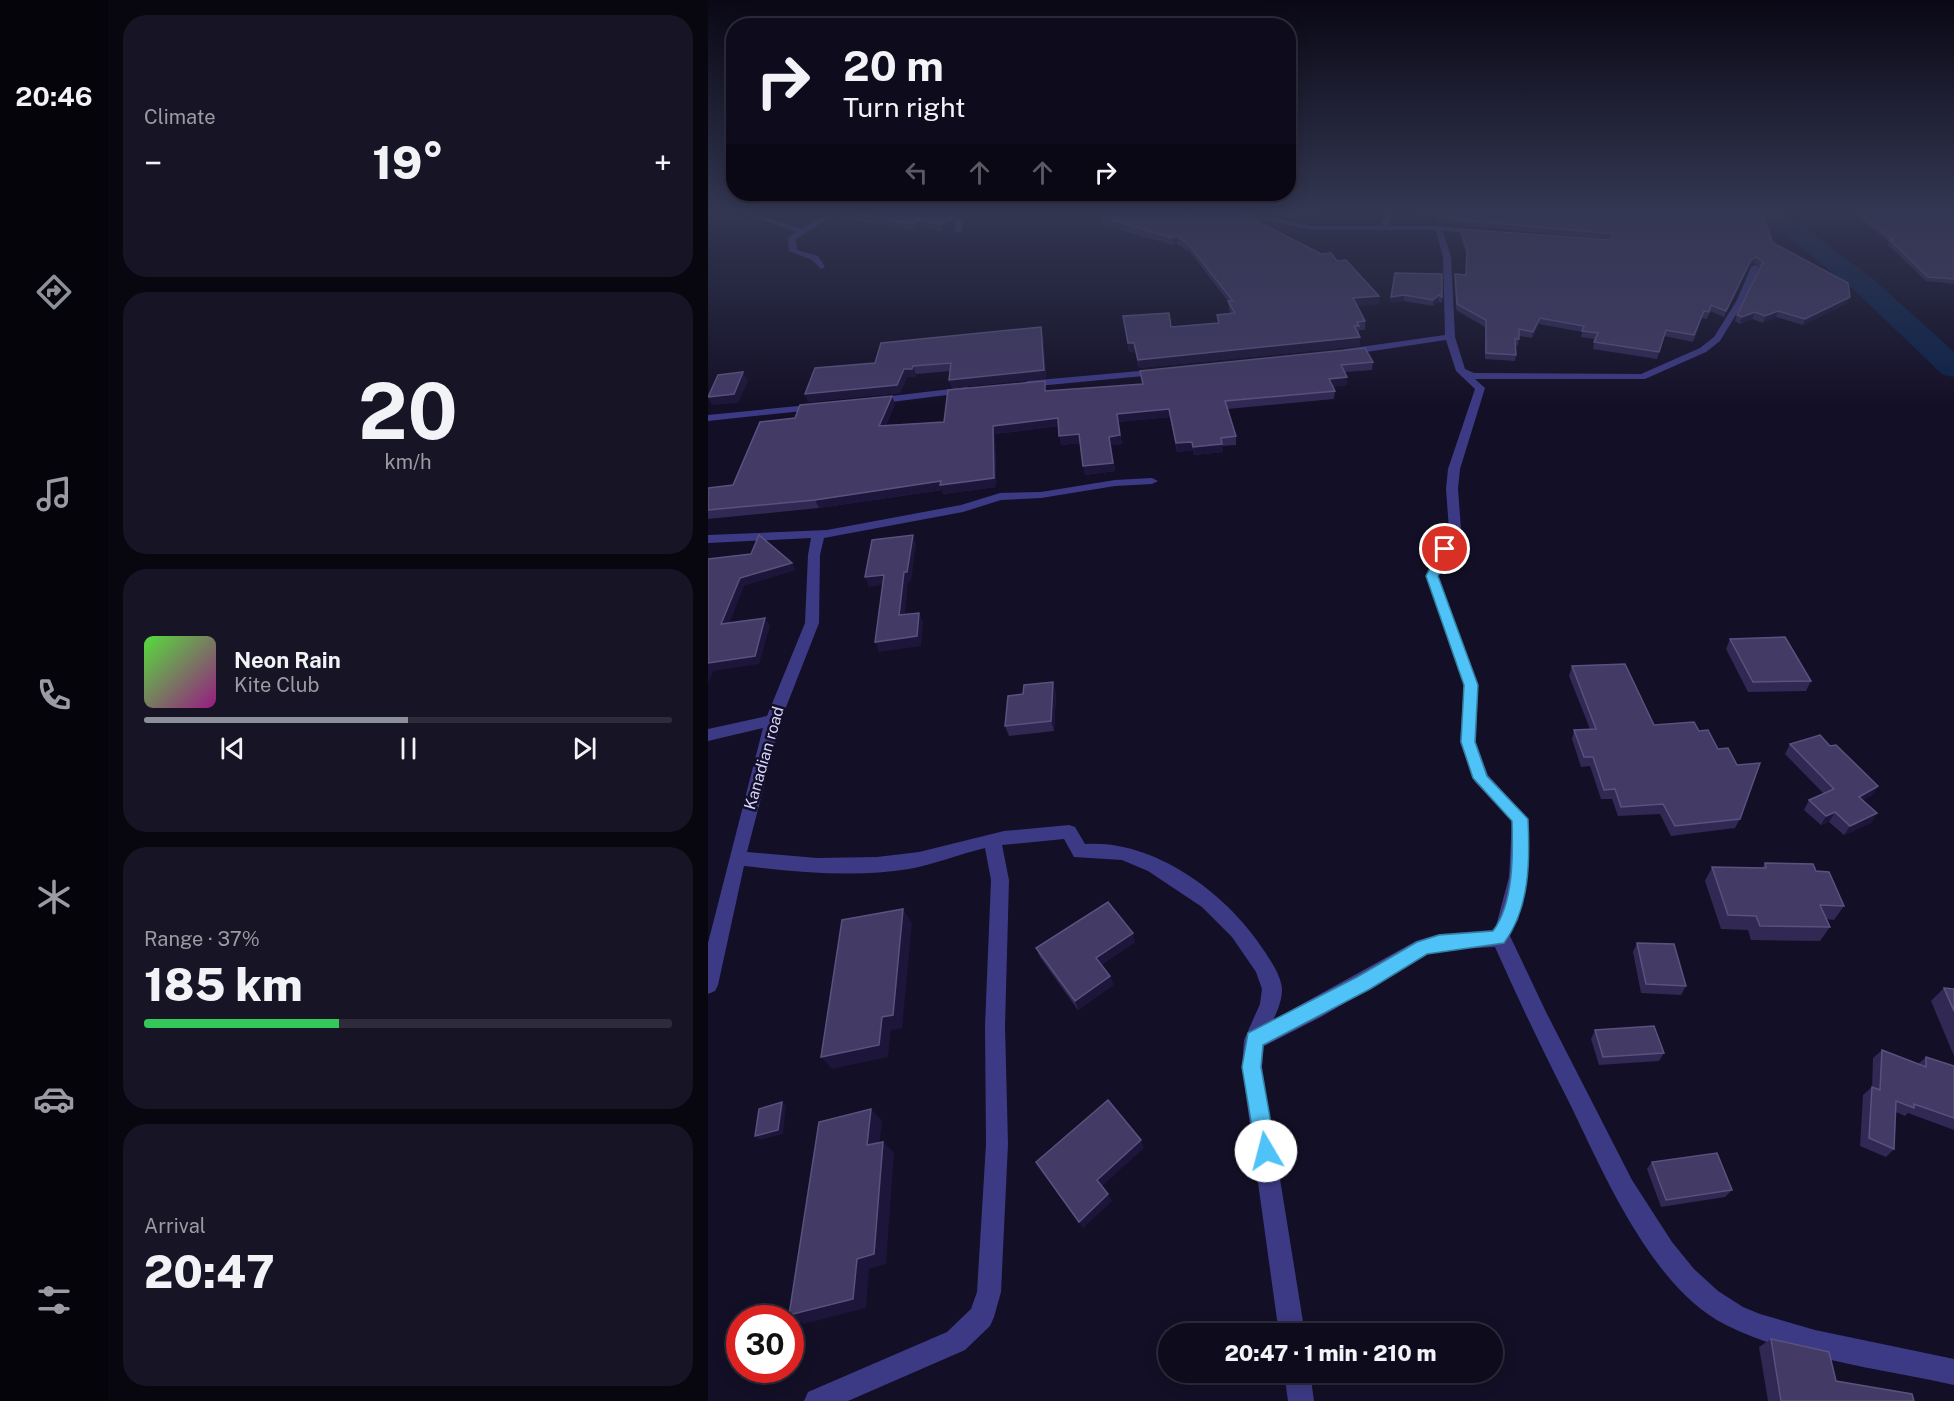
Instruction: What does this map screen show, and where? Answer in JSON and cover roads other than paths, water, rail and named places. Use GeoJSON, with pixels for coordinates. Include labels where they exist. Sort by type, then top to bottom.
{"type":"FeatureCollection","features":[{"type":"Feature","properties":{"kind":"street"},"geometry":{"type":"LineString","coordinates":[[1448,275],[1450,337],[1458,366],[1480,388],[1454,470],[1452,489],[1455,529],[1432,576],[1471,685],[1468,742],[1481,778],[1520,819],[1522,865],[1518,885],[1500,936],[1620,1184],[1667,1253],[1702,1293],[1733,1315],[1780,1333],[1835,1348],[1954,1372]]}},
{"type":"Feature","properties":{"kind":"street"},"geometry":{"type":"LineString","coordinates":[[1464,374],[1499,377],[1642,377],[1703,350],[1717,339],[1741,300],[1751,275]]}},
{"type":"Feature","properties":{"kind":"street"},"geometry":{"type":"LineString","coordinates":[[1336,353],[1380,349],[1450,337]]}},
{"type":"Feature","properties":{"kind":"street"},"geometry":{"type":"LineString","coordinates":[[1020,385],[1173,370]]}},
{"type":"Feature","properties":{"kind":"street"},"geometry":{"type":"LineString","coordinates":[[867,402],[974,389]]}},
{"type":"Feature","properties":{"kind":"street"},"geometry":{"type":"LineString","coordinates":[[708,418],[826,406]]}},
{"type":"Feature","properties":{"kind":"street"},"geometry":{"type":"LineString","coordinates":[[708,539],[818,535],[963,508],[1000,497],[1041,495],[1115,483],[1152,481]]}},
{"type":"Feature","properties":{"kind":"street","name":"Kanadian road"},"geometry":{"type":"LineString","coordinates":[[708,985],[737,858],[773,720],[812,623],[814,555],[818,535]]}},
{"type":"Feature","properties":{"kind":"street"},"geometry":{"type":"LineString","coordinates":[[708,735],[773,720]]}},
{"type":"Feature","properties":{"kind":"street"},"geometry":{"type":"LineString","coordinates":[[737,858],[794,865],[840,867],[898,863],[992,840],[1045,832],[1069,832],[1080,852],[1112,852],[1134,857],[1189,887],[1241,933],[1268,975],[1273,991],[1268,1011],[1254,1040],[1252,1067],[1290,1323]]}},
{"type":"Feature","properties":{"kind":"street"},"geometry":{"type":"LineString","coordinates":[[817,1401],[956,1341],[981,1317],[989,1292],[997,1144],[994,1026],[1000,880],[992,840]]}},
{"type":"Feature","properties":{"kind":"street"},"geometry":{"type":"LineString","coordinates":[[1254,1040],[1354,988],[1423,947],[1439,942],[1479,941],[1500,936]]}},
{"type":"Feature","properties":{"kind":"street"},"geometry":{"type":"LineString","coordinates":[[1299,1383],[1301,1401]]}},
{"type":"Feature","properties":{"kind":"waterway"},"geometry":{"type":"LineString","coordinates":[[1852,275],[1954,368]]}}]}
